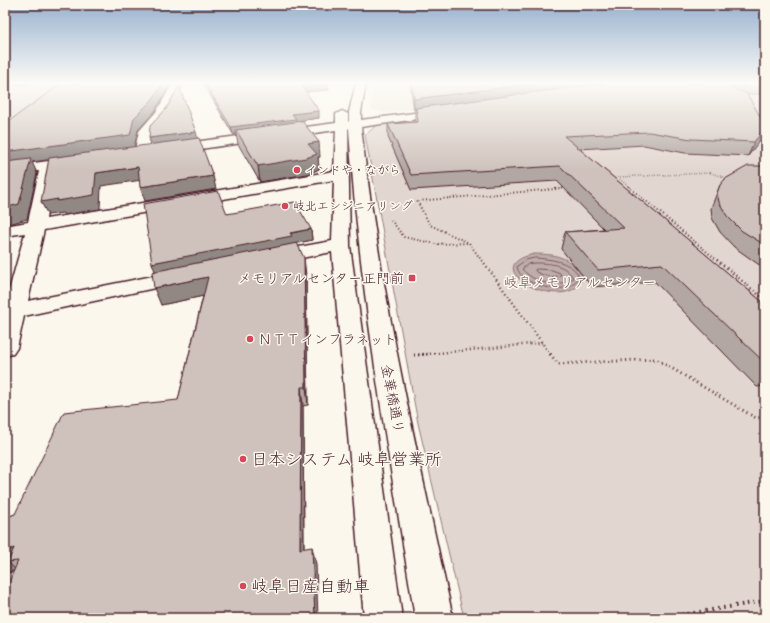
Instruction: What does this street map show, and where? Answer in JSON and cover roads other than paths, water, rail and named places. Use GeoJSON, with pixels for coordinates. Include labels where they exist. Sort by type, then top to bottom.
{"type":"FeatureCollection","features":[{"type":"Feature","properties":{"kind":"street"},"geometry":{"type":"LineString","coordinates":[[141,153],[145,131],[162,112]]}},
{"type":"Feature","properties":{"kind":"street","name":"金華橋通り"},"geometry":{"type":"LineString","coordinates":[[347,112],[341,174],[341,246],[383,618]]}},
{"type":"Feature","properties":{"kind":"street","name":"金華橋通り"},"geometry":{"type":"LineString","coordinates":[[346,122],[355,112]]}},
{"type":"Feature","properties":{"kind":"street"},"geometry":{"type":"LineString","coordinates":[[126,155],[346,122],[435,112]]}},
{"type":"Feature","properties":{"kind":"street","name":"金華橋通り"},"geometry":{"type":"LineString","coordinates":[[346,122],[361,196],[385,357],[434,618]]}},
{"type":"Feature","properties":{"kind":"street"},"geometry":{"type":"LineString","coordinates":[[5,171],[88,160]]}},
{"type":"Feature","properties":{"kind":"street"},"geometry":{"type":"LineString","coordinates":[[5,348],[10,312],[36,226],[47,165]]}},
{"type":"Feature","properties":{"kind":"street"},"geometry":{"type":"LineString","coordinates":[[5,231],[341,174]]}},
{"type":"Feature","properties":{"kind":"street"},"geometry":{"type":"LineString","coordinates":[[254,262],[324,247],[341,246]]}},
{"type":"Feature","properties":{"kind":"street"},"geometry":{"type":"LineString","coordinates":[[10,312],[200,273]]}},
{"type":"Feature","properties":{"kind":"water"},"geometry":{"type":"Polygon","coordinates":[[[534,254],[550,255],[562,258],[573,265],[583,276],[575,288],[562,293],[546,292],[531,286],[519,278],[513,269],[517,261],[534,254]]]}},
{"type":"Feature","properties":{"kind":"place","name":"インドや・ながら"},"geometry":{"type":"Point","coordinates":[297,170]}},
{"type":"Feature","properties":{"kind":"place","name":"岐北エンジニアリング"},"geometry":{"type":"Point","coordinates":[285,206]}},
{"type":"Feature","properties":{"kind":"place","name":"メモリアルセンター正門前"},"geometry":{"type":"Point","coordinates":[412,278]}},
{"type":"Feature","properties":{"kind":"place","name":"ＮＴＴインフラネット"},"geometry":{"type":"Point","coordinates":[250,339]}},
{"type":"Feature","properties":{"kind":"place","name":"日本システム 岐阜営業所"},"geometry":{"type":"Point","coordinates":[243,459]}},
{"type":"Feature","properties":{"kind":"place","name":"岐阜日産自動車"},"geometry":{"type":"Point","coordinates":[243,586]}},
{"type":"Feature","properties":{"kind":"park label","name":"岐阜メモリアルセンター"},"geometry":{"type":"Point","coordinates":[580,282]}}]}
